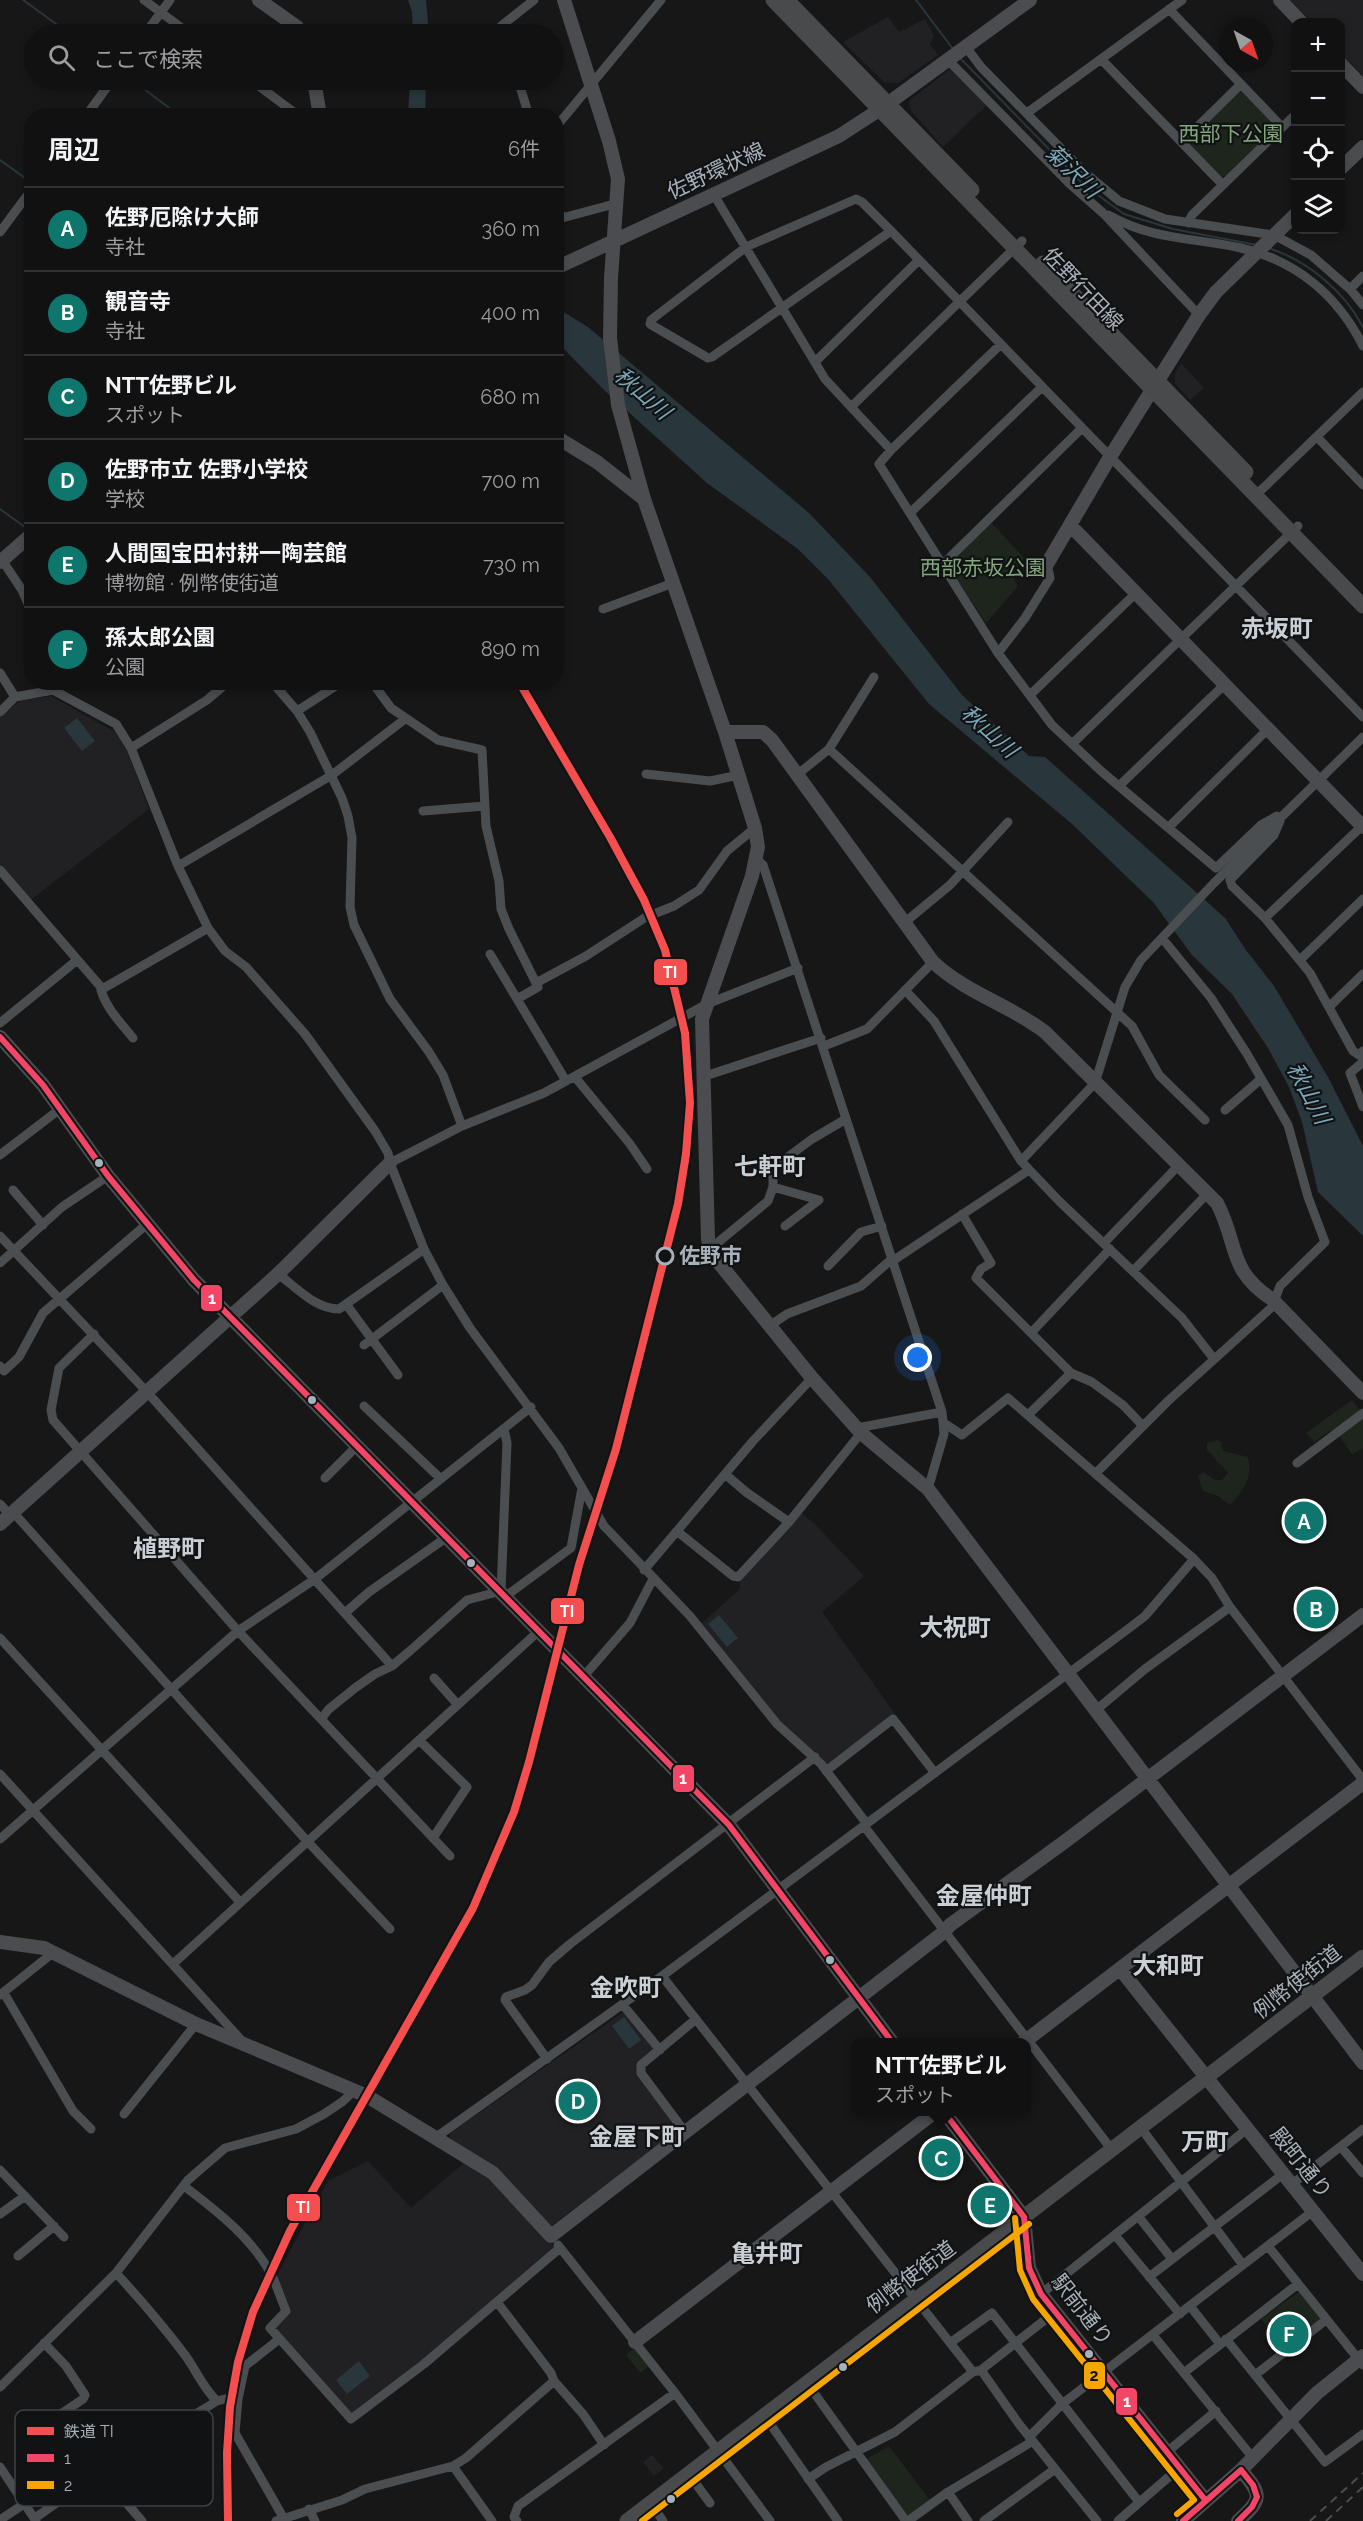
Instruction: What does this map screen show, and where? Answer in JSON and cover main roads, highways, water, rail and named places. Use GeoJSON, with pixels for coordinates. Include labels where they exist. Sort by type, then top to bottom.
{"type":"FeatureCollection","features":[{"type":"Feature","properties":{"kind":"main road","name":"佐野行田線"},"geometry":{"type":"LineString","coordinates":[[773,0],[884,106]]}},
{"type":"Feature","properties":{"kind":"main road","name":"佐野行田線"},"geometry":{"type":"LineString","coordinates":[[787,0],[884,106],[1294,529],[1363,606]]}},
{"type":"Feature","properties":{"kind":"main road","name":"佐野行田線"},"geometry":{"type":"LineString","coordinates":[[1294,529],[1363,593]]}},
{"type":"Feature","properties":{"kind":"main road","name":"例幣使街道"},"geometry":{"type":"LineString","coordinates":[[627,2521],[1363,1958]]}},
{"type":"Feature","properties":{"kind":"water"},"geometry":{"type":"Polygon","coordinates":[[[408,0],[426,0],[428,24],[413,24],[408,0]]]}},
{"type":"Feature","properties":{"kind":"water"},"geometry":{"type":"Polygon","coordinates":[[[409,90],[426,90],[425,108],[408,108],[409,90]]]}},
{"type":"Feature","properties":{"kind":"water","name":"秋山川"},"geometry":{"type":"Polygon","coordinates":[[[564,312],[588,327],[809,513],[870,577],[962,695],[1029,756],[1045,757],[1225,918],[1274,986],[1328,1077],[1363,1146],[1363,1236],[1318,1192],[1302,1122],[1289,1087],[1268,1048],[1232,994],[1192,955],[1153,902],[1072,824],[929,704],[828,579],[798,549],[707,483],[604,390],[564,349],[564,312]]]}},
{"type":"Feature","properties":{"kind":"water"},"geometry":{"type":"Polygon","coordinates":[[[77,718],[95,741],[82,751],[64,728],[77,718]]]}},
{"type":"Feature","properties":{"kind":"water"},"geometry":{"type":"Polygon","coordinates":[[[719,1615],[738,1638],[727,1647],[708,1624],[719,1615]]]}},
{"type":"Feature","properties":{"kind":"water"},"geometry":{"type":"Polygon","coordinates":[[[624,2017],[641,2040],[629,2049],[612,2026],[624,2017]]]}},
{"type":"Feature","properties":{"kind":"water"},"geometry":{"type":"Polygon","coordinates":[[[359,2361],[370,2376],[347,2394],[336,2380],[359,2361]]]}},
{"type":"Feature","properties":{"kind":"waterway"},"geometry":{"type":"LineString","coordinates":[[23,0],[56,24]]}},
{"type":"Feature","properties":{"kind":"waterway","name":"菊沢川"},"geometry":{"type":"LineString","coordinates":[[916,0],[953,49]]}},
{"type":"Feature","properties":{"kind":"waterway","name":"菊沢川"},"geometry":{"type":"LineString","coordinates":[[960,58],[1084,185],[1124,214],[1173,229],[1257,245]]}},
{"type":"Feature","properties":{"kind":"waterway"},"geometry":{"type":"LineString","coordinates":[[145,90],[169,108]]}},
{"type":"Feature","properties":{"kind":"waterway"},"geometry":{"type":"LineString","coordinates":[[0,160],[24,177]]}},
{"type":"Feature","properties":{"kind":"waterway","name":"菊沢川"},"geometry":{"type":"LineString","coordinates":[[1268,248],[1297,260],[1323,278],[1346,301],[1363,327]]}},
{"type":"Feature","properties":{"kind":"waterway"},"geometry":{"type":"LineString","coordinates":[[0,509],[24,526]]}},
{"type":"Feature","properties":{"kind":"railway"},"geometry":{"type":"LineString","coordinates":[[685,1064],[687,1053]]}},
{"type":"Feature","properties":{"kind":"railway"},"geometry":{"type":"LineString","coordinates":[[1310,2521],[1363,2473]]}},
{"type":"Feature","properties":{"kind":"railway"},"geometry":{"type":"LineString","coordinates":[[1326,2521],[1363,2487]]}},
{"type":"Feature","properties":{"kind":"rail line","name":"TI"},"geometry":{"type":"LineString","coordinates":[[228,2521],[227,2453],[230,2407],[238,2362],[253,2312],[290,2231],[473,1908],[514,1812],[579,1565],[616,1449],[678,1204],[686,1154],[690,1103],[685,1033],[665,950],[644,900],[610,837],[524,690]]}},
{"type":"Feature","properties":{"kind":"place","name":"佐野市"},"geometry":{"type":"Point","coordinates":[665,1256]}},
{"type":"Feature","properties":{"kind":"place","name":"佐野厄除け大師"},"geometry":{"type":"Point","coordinates":[1304,1521]}},
{"type":"Feature","properties":{"kind":"place","name":"観音寺"},"geometry":{"type":"Point","coordinates":[1316,1609]}},
{"type":"Feature","properties":{"kind":"place","name":"佐野市立 佐野小学校"},"geometry":{"type":"Point","coordinates":[578,2101]}},
{"type":"Feature","properties":{"kind":"place","name":"NTT佐野ビル"},"geometry":{"type":"Point","coordinates":[941,2158]}},
{"type":"Feature","properties":{"kind":"place","name":"人間国宝田村耕一陶芸館"},"geometry":{"type":"Point","coordinates":[990,2205]}},
{"type":"Feature","properties":{"kind":"place","name":"孫太郎公園"},"geometry":{"type":"Point","coordinates":[1289,2334]}},
{"type":"Feature","properties":{"kind":"district","name":"赤坂町"},"geometry":{"type":"Point","coordinates":[1277,629]}},
{"type":"Feature","properties":{"kind":"district","name":"七軒町"},"geometry":{"type":"Point","coordinates":[770,1167]}},
{"type":"Feature","properties":{"kind":"district","name":"植野町"},"geometry":{"type":"Point","coordinates":[169,1549]}},
{"type":"Feature","properties":{"kind":"district","name":"大祝町"},"geometry":{"type":"Point","coordinates":[955,1628]}},
{"type":"Feature","properties":{"kind":"district","name":"金屋仲町"},"geometry":{"type":"Point","coordinates":[984,1896]}},
{"type":"Feature","properties":{"kind":"district","name":"大和町"},"geometry":{"type":"Point","coordinates":[1168,1966]}},
{"type":"Feature","properties":{"kind":"district","name":"金吹町"},"geometry":{"type":"Point","coordinates":[626,1988]}},
{"type":"Feature","properties":{"kind":"district","name":"金屋下町"},"geometry":{"type":"Point","coordinates":[637,2137]}},
{"type":"Feature","properties":{"kind":"district","name":"万町"},"geometry":{"type":"Point","coordinates":[1205,2142]}},
{"type":"Feature","properties":{"kind":"district","name":"亀井町"},"geometry":{"type":"Point","coordinates":[767,2254]}},
{"type":"Feature","properties":{"kind":"park label","name":"西部下公園"},"geometry":{"type":"Point","coordinates":[1231,134]}},
{"type":"Feature","properties":{"kind":"park label","name":"西部赤坂公園"},"geometry":{"type":"Point","coordinates":[983,568]}}]}
